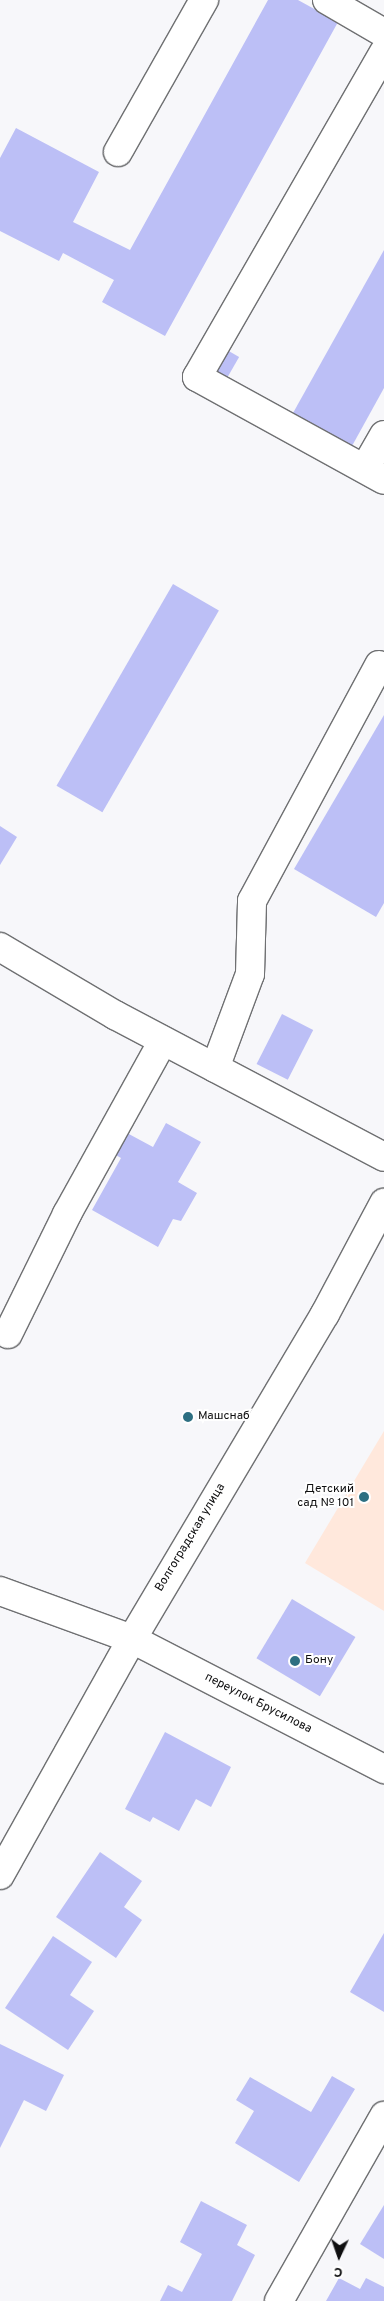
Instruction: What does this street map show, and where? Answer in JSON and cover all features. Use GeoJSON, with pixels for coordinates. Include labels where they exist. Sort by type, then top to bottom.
{"type":"FeatureCollection","features":[{"type":"Feature","properties":{"kind":"main road"},"geometry":{"type":"LineString","coordinates":[[118,152],[204,0]]}},
{"type":"Feature","properties":{"kind":"main road"},"geometry":{"type":"LineString","coordinates":[[327,0],[384,33]]}},
{"type":"Feature","properties":{"kind":"main road"},"geometry":{"type":"LineString","coordinates":[[384,52],[198,378],[375,474],[384,435]]}},
{"type":"Feature","properties":{"kind":"main road"},"geometry":{"type":"LineString","coordinates":[[215,1068],[250,974],[252,901],[379,665]]}},
{"type":"Feature","properties":{"kind":"main road"},"geometry":{"type":"LineString","coordinates":[[0,947],[163,1041],[384,1157]]}},
{"type":"Feature","properties":{"kind":"main road"},"geometry":{"type":"LineString","coordinates":[[8,1334],[67,1214],[163,1041]]}},
{"type":"Feature","properties":{"kind":"main road","name":"Волгоградская улица"},"geometry":{"type":"LineString","coordinates":[[0,1874],[132,1639],[325,1314],[384,1203]]}},
{"type":"Feature","properties":{"kind":"main road","name":"переулок Брусилова"},"geometry":{"type":"LineString","coordinates":[[0,1591],[132,1639],[384,1769]]}},
{"type":"Feature","properties":{"kind":"main road"},"geometry":{"type":"LineString","coordinates":[[279,2301],[384,2116]]}},
{"type":"Feature","properties":{"kind":"shaded area","name":"Детский сад № 101"},"geometry":{"type":"Polygon","coordinates":[[[384,1431],[384,1611],[305,1563],[384,1431]]]}},
{"type":"Feature","properties":{"kind":"building"},"geometry":{"type":"Polygon","coordinates":[[[268,0],[298,0],[338,22],[165,336],[102,302],[114,280],[63,253],[59,261],[0,231],[0,158],[16,128],[99,172],[73,222],[130,250],[268,0]]]}},
{"type":"Feature","properties":{"kind":"building"},"geometry":{"type":"Polygon","coordinates":[[[384,250],[384,388],[352,446],[293,413],[384,250]]]}},
{"type":"Feature","properties":{"kind":"building"},"geometry":{"type":"Polygon","coordinates":[[[227,350],[239,357],[227,379],[214,372],[227,350]]]}},
{"type":"Feature","properties":{"kind":"building"},"geometry":{"type":"Polygon","coordinates":[[[173,584],[219,610],[102,812],[56,786],[173,584]]]}},
{"type":"Feature","properties":{"kind":"building"},"geometry":{"type":"Polygon","coordinates":[[[384,715],[384,903],[376,917],[294,869],[384,715]]]}},
{"type":"Feature","properties":{"kind":"building"},"geometry":{"type":"Polygon","coordinates":[[[0,826],[17,837],[0,865],[0,826]]]}},
{"type":"Feature","properties":{"kind":"building"},"geometry":{"type":"Polygon","coordinates":[[[282,1014],[313,1030],[288,1080],[257,1064],[282,1014]]]}},
{"type":"Feature","properties":{"kind":"building"},"geometry":{"type":"Polygon","coordinates":[[[166,1123],[201,1142],[178,1182],[197,1193],[181,1221],[173,1219],[158,1247],[92,1210],[121,1158],[114,1154],[127,1133],[153,1147],[166,1123]]]}},
{"type":"Feature","properties":{"kind":"building"},"geometry":{"type":"Polygon","coordinates":[[[292,1599],[355,1637],[320,1696],[256,1658],[292,1599]]]}},
{"type":"Feature","properties":{"kind":"building"},"geometry":{"type":"Polygon","coordinates":[[[165,1732],[231,1767],[211,1807],[196,1799],[179,1831],[153,1817],[150,1822],[125,1809],[165,1732]]]}},
{"type":"Feature","properties":{"kind":"building"},"geometry":{"type":"Polygon","coordinates":[[[100,1852],[142,1881],[124,1907],[142,1920],[116,1958],[56,1917],[100,1852]]]}},
{"type":"Feature","properties":{"kind":"building"},"geometry":{"type":"Polygon","coordinates":[[[384,1933],[384,2012],[350,1992],[384,1933]]]}},
{"type":"Feature","properties":{"kind":"building"},"geometry":{"type":"Polygon","coordinates":[[[53,1936],[92,1962],[70,1995],[94,2011],[68,2050],[5,2008],[53,1936]]]}},
{"type":"Feature","properties":{"kind":"building"},"geometry":{"type":"Polygon","coordinates":[[[0,2044],[64,2075],[46,2111],[24,2100],[0,2148],[0,2044]]]}},
{"type":"Feature","properties":{"kind":"building"},"geometry":{"type":"Polygon","coordinates":[[[332,2076],[355,2089],[299,2182],[235,2143],[254,2111],[236,2100],[250,2077],[311,2112],[332,2076]]]}},
{"type":"Feature","properties":{"kind":"building"},"geometry":{"type":"Polygon","coordinates":[[[201,2201],[247,2225],[237,2245],[255,2255],[232,2301],[160,2301],[168,2285],[182,2292],[202,2254],[180,2242],[201,2201]]]}},
{"type":"Feature","properties":{"kind":"building"},"geometry":{"type":"Polygon","coordinates":[[[384,2205],[384,2259],[360,2244],[384,2205]]]}},
{"type":"Feature","properties":{"kind":"building"},"geometry":{"type":"Polygon","coordinates":[[[339,2278],[360,2289],[366,2278],[384,2287],[384,2301],[326,2301],[339,2278]]]}},
{"type":"Feature","properties":{"kind":"place","name":"Машснаб"},"geometry":{"type":"Point","coordinates":[188,1417]}},
{"type":"Feature","properties":{"kind":"place","name":"Детский сад № 101"},"geometry":{"type":"Point","coordinates":[364,1497]}},
{"type":"Feature","properties":{"kind":"place","name":"Бону"},"geometry":{"type":"Point","coordinates":[295,1661]}}]}
